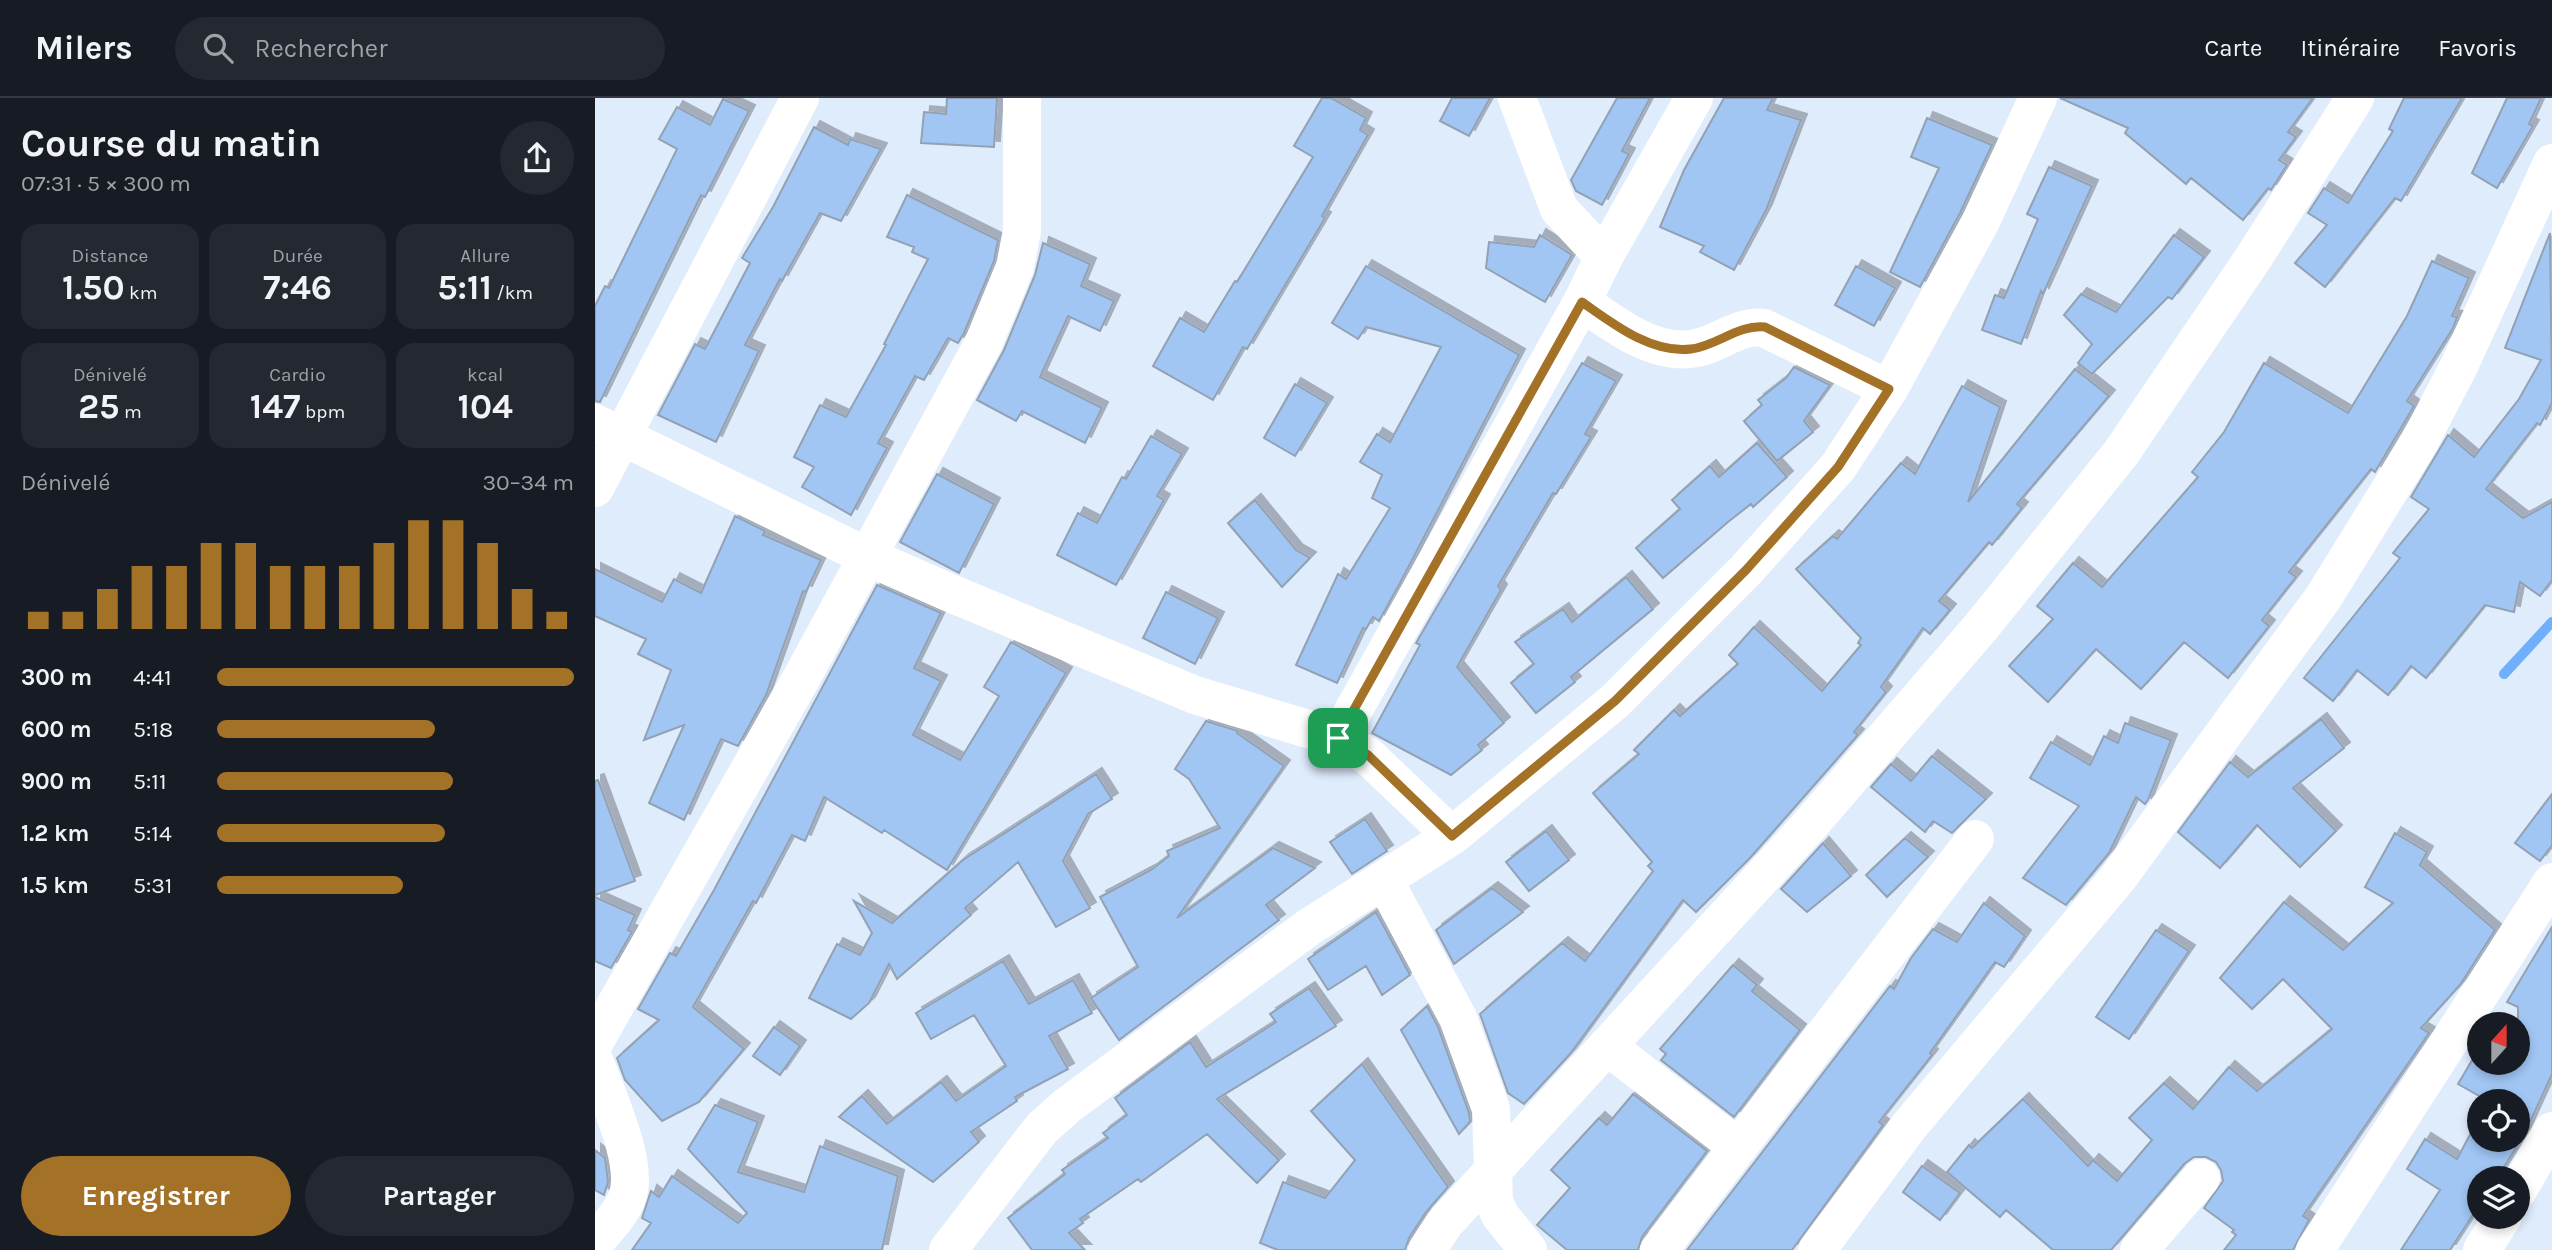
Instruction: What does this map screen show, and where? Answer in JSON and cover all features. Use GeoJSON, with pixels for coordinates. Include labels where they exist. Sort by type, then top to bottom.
{"type":"FeatureCollection","features":[{"type":"Feature","properties":{"kind":"street"},"geometry":{"type":"LineString","coordinates":[[595,488],[609,430],[800,98]]}},
{"type":"Feature","properties":{"kind":"street"},"geometry":{"type":"LineString","coordinates":[[595,1041],[802,677],[984,342],[1015,267],[1022,231],[1022,98]]}},
{"type":"Feature","properties":{"kind":"street"},"geometry":{"type":"LineString","coordinates":[[1517,98],[1559,209],[1604,257]]}},
{"type":"Feature","properties":{"kind":"street"},"geometry":{"type":"LineString","coordinates":[[1338,738],[1695,98]]}},
{"type":"Feature","properties":{"kind":"street"},"geometry":{"type":"LineString","coordinates":[[948,1250],[1042,1128],[1068,1105],[1310,927],[1452,836],[1615,701],[1746,570],[1838,467],[1889,389],[1980,223],[2038,98]]}},
{"type":"Feature","properties":{"kind":"street"},"geometry":{"type":"LineString","coordinates":[[1427,1250],[1444,1224],[1799,836],[1926,690],[2121,453],[2254,257],[2355,98]]}},
{"type":"Feature","properties":{"kind":"street"},"geometry":{"type":"LineString","coordinates":[[1817,1250],[1910,1125],[2118,878],[2323,598],[2420,441],[2459,366],[2552,163]]}},
{"type":"Feature","properties":{"kind":"street"},"geometry":{"type":"LineString","coordinates":[[1582,302],[1624,331],[1661,346],[1691,349],[1748,328],[1765,327],[1889,389]]}},
{"type":"Feature","properties":{"kind":"street"},"geometry":{"type":"LineString","coordinates":[[609,430],[866,556],[1195,695],[1338,738],[1368,755],[1452,836]]}},
{"type":"Feature","properties":{"kind":"street"},"geometry":{"type":"LineString","coordinates":[[1658,1250],[1735,1146],[1975,839]]}},
{"type":"Feature","properties":{"kind":"street"},"geometry":{"type":"LineString","coordinates":[[1384,880],[1458,1018],[1491,1109],[1494,1201],[1500,1215],[1528,1250]]}},
{"type":"Feature","properties":{"kind":"street"},"geometry":{"type":"LineString","coordinates":[[2315,1250],[2552,883]]}},
{"type":"Feature","properties":{"kind":"street"},"geometry":{"type":"LineString","coordinates":[[1607,1046],[1735,1146]]}},
{"type":"Feature","properties":{"kind":"street"},"geometry":{"type":"LineString","coordinates":[[595,1062],[625,1147],[631,1175],[627,1197],[595,1241]]}},
{"type":"Feature","properties":{"kind":"street"},"geometry":{"type":"LineString","coordinates":[[2530,1169],[2552,1131]]}},
{"type":"Feature","properties":{"kind":"street"},"geometry":{"type":"LineString","coordinates":[[2139,1250],[2201,1178]]}},
{"type":"Feature","properties":{"kind":"street"},"geometry":{"type":"LineString","coordinates":[[2482,1250],[2495,1229]]}},
{"type":"Feature","properties":{"kind":"building"},"geometry":{"type":"Polygon","coordinates":[[[947,98],[997,98],[994,147],[921,143],[924,112],[946,114],[947,98]]]}},
{"type":"Feature","properties":{"kind":"building"},"geometry":{"type":"Polygon","coordinates":[[[1322,98],[1331,98],[1366,118],[1360,130],[1368,135],[1322,216],[1325,218],[1247,349],[1243,347],[1213,400],[1153,366],[1180,318],[1204,332],[1235,281],[1237,282],[1313,157],[1294,146],[1322,98]]]}},
{"type":"Feature","properties":{"kind":"building"},"geometry":{"type":"Polygon","coordinates":[[[1452,98],[1490,98],[1469,136],[1440,121],[1452,98]]]}},
{"type":"Feature","properties":{"kind":"building"},"geometry":{"type":"Polygon","coordinates":[[[1617,98],[1650,98],[1622,151],[1629,154],[1602,205],[1576,191],[1571,180],[1617,98]]]}},
{"type":"Feature","properties":{"kind":"building"},"geometry":{"type":"Polygon","coordinates":[[[1724,98],[1773,98],[1767,110],[1801,120],[1766,210],[1734,270],[1700,252],[1704,246],[1660,227],[1684,170],[1724,98]]]}},
{"type":"Feature","properties":{"kind":"building"},"geometry":{"type":"Polygon","coordinates":[[[2060,98],[2313,98],[2288,132],[2296,137],[2279,160],[2287,165],[2271,190],[2268,188],[2243,220],[2191,178],[2186,184],[2125,133],[2128,128],[2060,98]]]}},
{"type":"Feature","properties":{"kind":"building"},"geometry":{"type":"Polygon","coordinates":[[[2404,98],[2462,98],[2401,201],[2395,198],[2325,287],[2295,263],[2327,225],[2308,213],[2324,188],[2348,203],[2393,131],[2389,129],[2404,98]]]}},
{"type":"Feature","properties":{"kind":"building"},"geometry":{"type":"Polygon","coordinates":[[[2507,98],[2541,98],[2529,124],[2533,126],[2497,188],[2472,173],[2507,98]]]}},
{"type":"Feature","properties":{"kind":"building"},"geometry":{"type":"Polygon","coordinates":[[[723,99],[749,111],[705,197],[701,195],[600,402],[595,401],[595,306],[605,286],[609,288],[677,149],[659,139],[677,107],[710,125],[723,99]]]}},
{"type":"Feature","properties":{"kind":"building"},"geometry":{"type":"Polygon","coordinates":[[[1927,118],[1992,145],[1960,213],[1920,287],[1890,272],[1939,168],[1911,157],[1927,118]]]}},
{"type":"Feature","properties":{"kind":"building"},"geometry":{"type":"Polygon","coordinates":[[[814,127],[848,145],[850,139],[881,149],[841,221],[820,213],[782,281],[780,279],[745,345],[759,351],[716,442],[658,415],[695,344],[705,349],[750,263],[742,258],[773,207],[814,127]]]}},
{"type":"Feature","properties":{"kind":"building"},"geometry":{"type":"Polygon","coordinates":[[[2049,167],[2092,186],[2043,294],[2041,291],[2021,344],[1982,330],[1995,295],[2004,298],[2038,219],[2027,214],[2049,167]]]}},
{"type":"Feature","properties":{"kind":"building"},"geometry":{"type":"Polygon","coordinates":[[[907,195],[998,240],[994,261],[964,333],[958,343],[948,338],[924,380],[915,376],[878,443],[887,448],[851,515],[802,487],[814,467],[794,457],[820,405],[846,417],[886,345],[884,344],[928,259],[912,252],[914,247],[887,237],[907,195]]]}},
{"type":"Feature","properties":{"kind":"building"},"geometry":{"type":"Polygon","coordinates":[[[2550,233],[2552,403],[2540,425],[2537,423],[2486,489],[2523,518],[2552,502],[2552,580],[2540,596],[2520,582],[2514,612],[2485,605],[2426,678],[2411,666],[2388,695],[2357,670],[2333,701],[2304,678],[2400,558],[2393,553],[2429,509],[2411,497],[2448,435],[2474,457],[2519,399],[2541,360],[2505,348],[2550,233]]]}},
{"type":"Feature","properties":{"kind":"building"},"geometry":{"type":"Polygon","coordinates":[[[1540,235],[1572,255],[1545,302],[1486,268],[1489,242],[1534,247],[1540,235]]]}},
{"type":"Feature","properties":{"kind":"building"},"geometry":{"type":"Polygon","coordinates":[[[2174,235],[2204,257],[2172,299],[2168,297],[2092,374],[2078,363],[2092,344],[2064,315],[2081,294],[2116,312],[2174,235]]]}},
{"type":"Feature","properties":{"kind":"building"},"geometry":{"type":"Polygon","coordinates":[[[1043,243],[1090,264],[1081,286],[1114,301],[1100,331],[1068,316],[1040,377],[1102,408],[1085,443],[1022,411],[1016,421],[977,400],[1004,350],[1035,275],[1043,243]]]}},
{"type":"Feature","properties":{"kind":"building"},"geometry":{"type":"Polygon","coordinates":[[[2432,261],[2469,278],[2452,316],[2457,317],[2453,328],[2407,401],[2414,406],[2375,472],[2371,469],[2289,572],[2296,577],[2262,620],[2269,626],[2228,678],[2184,642],[2141,689],[2096,649],[2048,702],[2009,666],[2053,619],[2037,606],[2073,563],[2102,587],[2198,477],[2192,472],[2224,432],[2264,363],[2348,413],[2407,316],[2432,261]]]}},
{"type":"Feature","properties":{"kind":"building"},"geometry":{"type":"Polygon","coordinates":[[[1366,266],[1519,355],[1379,621],[1373,617],[1366,629],[1363,628],[1337,683],[1296,665],[1338,574],[1346,579],[1390,508],[1372,498],[1382,475],[1360,462],[1377,434],[1390,442],[1441,347],[1366,327],[1358,339],[1332,323],[1366,266]]]}},
{"type":"Feature","properties":{"kind":"building"},"geometry":{"type":"Polygon","coordinates":[[[1856,266],[1895,288],[1874,326],[1835,305],[1856,266]]]}},
{"type":"Feature","properties":{"kind":"building"},"geometry":{"type":"Polygon","coordinates":[[[1582,363],[1616,381],[1585,434],[1591,437],[1556,494],[1553,493],[1498,586],[1501,590],[1457,667],[1504,723],[1478,745],[1482,750],[1451,775],[1372,733],[1420,645],[1416,643],[1582,363]]]}},
{"type":"Feature","properties":{"kind":"building"},"geometry":{"type":"Polygon","coordinates":[[[1794,367],[1830,385],[1804,421],[1813,432],[1777,461],[1744,421],[1762,405],[1758,400],[1786,378],[1794,367]]]}},
{"type":"Feature","properties":{"kind":"building"},"geometry":{"type":"Polygon","coordinates":[[[2075,369],[2109,396],[2017,504],[2022,508],[1992,545],[1989,542],[1939,601],[1950,610],[1930,634],[1923,628],[1881,687],[1886,692],[1854,732],[1858,735],[1749,859],[1696,912],[1683,900],[1570,1054],[1524,1104],[1508,1093],[1480,1014],[1562,943],[1585,961],[1653,871],[1648,866],[1652,862],[1593,793],[1639,754],[1634,750],[1674,710],[1680,716],[1738,664],[1729,655],[1754,627],[1822,691],[1861,645],[1858,643],[1861,638],[1796,569],[1833,536],[1837,539],[1901,463],[1915,474],[1962,386],[2000,407],[1968,502],[2075,369]]]}},
{"type":"Feature","properties":{"kind":"building"},"geometry":{"type":"Polygon","coordinates":[[[1295,384],[1327,403],[1295,456],[1264,438],[1295,384]]]}},
{"type":"Feature","properties":{"kind":"building"},"geometry":{"type":"Polygon","coordinates":[[[1151,436],[1182,454],[1157,496],[1164,500],[1116,585],[1057,555],[1078,513],[1097,523],[1122,477],[1126,479],[1151,436]]]}},
{"type":"Feature","properties":{"kind":"building"},"geometry":{"type":"Polygon","coordinates":[[[1757,443],[1787,477],[1753,507],[1751,504],[1728,522],[1663,578],[1636,548],[1680,509],[1672,500],[1710,466],[1719,477],[1757,443]]]}},
{"type":"Feature","properties":{"kind":"building"},"geometry":{"type":"Polygon","coordinates":[[[937,474],[994,504],[959,573],[900,542],[937,474]]]}},
{"type":"Feature","properties":{"kind":"building"},"geometry":{"type":"Polygon","coordinates":[[[1255,500],[1296,550],[1310,558],[1282,587],[1228,523],[1255,500]]]}},
{"type":"Feature","properties":{"kind":"building"},"geometry":{"type":"Polygon","coordinates":[[[735,516],[765,531],[763,535],[821,560],[806,592],[803,591],[766,695],[738,746],[721,739],[684,820],[649,803],[684,725],[644,740],[671,670],[638,654],[646,639],[595,616],[595,569],[662,602],[674,579],[701,593],[735,516]]]}},
{"type":"Feature","properties":{"kind":"building"},"geometry":{"type":"Polygon","coordinates":[[[1626,577],[1653,609],[1571,677],[1575,682],[1536,713],[1511,683],[1534,664],[1515,642],[1563,609],[1572,622],[1626,577]]]}},
{"type":"Feature","properties":{"kind":"building"},"geometry":{"type":"Polygon","coordinates":[[[877,585],[941,613],[914,668],[941,681],[913,735],[960,760],[999,696],[984,687],[1011,642],[1066,673],[947,870],[884,830],[882,833],[824,797],[805,841],[792,835],[756,903],[753,901],[693,1007],[744,1049],[699,1102],[662,1121],[625,1080],[617,1058],[659,1020],[638,1009],[670,953],[676,956],[714,890],[877,585]]]}},
{"type":"Feature","properties":{"kind":"building"},"geometry":{"type":"Polygon","coordinates":[[[1166,592],[1218,618],[1195,664],[1143,638],[1166,592]]]}},
{"type":"Feature","properties":{"kind":"building"},"geometry":{"type":"Polygon","coordinates":[[[2321,719],[2344,748],[2293,788],[2336,831],[2300,867],[2257,825],[2220,868],[2178,832],[2230,762],[2248,777],[2321,719]]]}},
{"type":"Feature","properties":{"kind":"building"},"geometry":{"type":"Polygon","coordinates":[[[1206,721],[1238,731],[1237,733],[1284,766],[1177,918],[1273,848],[1315,868],[1266,905],[1279,920],[1119,1040],[1091,998],[1138,967],[1100,897],[1151,870],[1169,856],[1167,851],[1220,828],[1189,779],[1175,769],[1206,721]]]}},
{"type":"Feature","properties":{"kind":"building"},"geometry":{"type":"Polygon","coordinates":[[[2125,723],[2171,740],[2148,800],[2145,804],[2136,797],[2109,853],[2066,905],[2023,878],[2079,806],[2030,778],[2051,742],[2090,765],[2104,736],[2118,743],[2125,723]]]}},
{"type":"Feature","properties":{"kind":"building"},"geometry":{"type":"Polygon","coordinates":[[[1932,756],[1986,799],[1952,833],[1933,821],[1925,832],[1871,787],[1891,764],[1911,781],[1932,756]]]}},
{"type":"Feature","properties":{"kind":"building"},"geometry":{"type":"Polygon","coordinates":[[[1096,774],[1112,799],[1088,814],[1063,861],[1090,908],[1056,927],[1018,862],[965,908],[971,915],[897,979],[889,964],[869,1003],[851,1019],[809,998],[837,944],[860,955],[872,933],[854,901],[892,923],[963,860],[1096,774]]]}},
{"type":"Feature","properties":{"kind":"building"},"geometry":{"type":"Polygon","coordinates":[[[598,780],[635,881],[595,895],[595,781],[598,780]]]}},
{"type":"Feature","properties":{"kind":"building"},"geometry":{"type":"Polygon","coordinates":[[[2552,794],[2552,845],[2540,861],[2515,843],[2552,794]]]}},
{"type":"Feature","properties":{"kind":"building"},"geometry":{"type":"Polygon","coordinates":[[[1365,819],[1387,851],[1352,874],[1330,842],[1365,819]]]}},
{"type":"Feature","properties":{"kind":"building"},"geometry":{"type":"Polygon","coordinates":[[[1546,831],[1569,860],[1529,891],[1506,862],[1546,831]]]}},
{"type":"Feature","properties":{"kind":"building"},"geometry":{"type":"Polygon","coordinates":[[[2395,833],[2427,852],[2420,865],[2495,930],[2460,985],[2421,1028],[2429,1033],[2303,1216],[2309,1220],[2293,1250],[2224,1250],[2236,1235],[2232,1232],[2234,1230],[2204,1208],[2223,1181],[2216,1162],[2206,1157],[2194,1157],[2184,1164],[2111,1250],[2053,1250],[2006,1210],[2000,1217],[1947,1172],[1969,1145],[1972,1148],[2023,1099],[2088,1166],[2093,1160],[2117,1181],[2152,1140],[2129,1118],[2164,1083],[2193,1109],[2229,1067],[2257,1091],[2332,1029],[2283,979],[2252,1009],[2220,978],[2284,902],[2343,950],[2393,903],[2365,887],[2395,833]]]}},
{"type":"Feature","properties":{"kind":"building"},"geometry":{"type":"Polygon","coordinates":[[[1905,838],[1928,857],[1887,897],[1866,875],[1905,838]]]}},
{"type":"Feature","properties":{"kind":"building"},"geometry":{"type":"Polygon","coordinates":[[[1823,843],[1851,876],[1807,912],[1781,889],[1823,843]]]}},
{"type":"Feature","properties":{"kind":"building"},"geometry":{"type":"Polygon","coordinates":[[[1492,888],[1523,912],[1454,964],[1436,930],[1492,888]]]}},
{"type":"Feature","properties":{"kind":"building"},"geometry":{"type":"Polygon","coordinates":[[[595,897],[635,915],[628,930],[632,932],[611,968],[595,961],[595,897]]]}},
{"type":"Feature","properties":{"kind":"building"},"geometry":{"type":"Polygon","coordinates":[[[1984,903],[2025,936],[2004,967],[1995,962],[1930,1053],[1932,1055],[1879,1122],[1883,1125],[1792,1250],[1687,1250],[1890,986],[1894,989],[1911,958],[1933,929],[1957,942],[1984,903]]]}},
{"type":"Feature","properties":{"kind":"building"},"geometry":{"type":"Polygon","coordinates":[[[1376,912],[1410,975],[1382,995],[1366,966],[1328,990],[1308,959],[1376,912]]]}},
{"type":"Feature","properties":{"kind":"building"},"geometry":{"type":"Polygon","coordinates":[[[2552,927],[2552,1074],[2530,1122],[2530,1089],[2467,1089],[2458,1084],[2467,1069],[2467,1075],[2531,1074],[2531,1012],[2518,1012],[2518,1007],[2507,1002],[2552,927]]]}},
{"type":"Feature","properties":{"kind":"building"},"geometry":{"type":"Polygon","coordinates":[[[2156,930],[2189,951],[2129,1039],[2096,1017],[2156,930]]]}},
{"type":"Feature","properties":{"kind":"building"},"geometry":{"type":"Polygon","coordinates":[[[1003,961],[1029,1004],[1073,980],[1092,1013],[1049,1036],[1068,1069],[1015,1097],[1017,1101],[971,1132],[979,1142],[933,1182],[839,1117],[862,1096],[887,1124],[941,1082],[956,1101],[1006,1066],[974,1015],[931,1039],[916,1013],[1003,961]]]}},
{"type":"Feature","properties":{"kind":"building"},"geometry":{"type":"Polygon","coordinates":[[[1733,965],[1757,985],[1752,991],[1800,1030],[1734,1117],[1661,1060],[1666,1054],[1660,1049],[1733,965]]]}},
{"type":"Feature","properties":{"kind":"building"},"geometry":{"type":"Polygon","coordinates":[[[1309,988],[1336,1026],[1217,1099],[1279,1160],[1257,1183],[1207,1134],[1141,1182],[1138,1179],[1080,1219],[1083,1223],[1069,1233],[1085,1250],[1032,1250],[1008,1218],[1065,1174],[1062,1170],[1108,1138],[1103,1133],[1127,1115],[1115,1098],[1190,1042],[1206,1067],[1276,1022],[1270,1014],[1309,988]]]}},
{"type":"Feature","properties":{"kind":"building"},"geometry":{"type":"Polygon","coordinates":[[[1427,1006],[1438,1027],[1469,1113],[1470,1122],[1459,1134],[1401,1030],[1427,1006]]]}},
{"type":"Feature","properties":{"kind":"building"},"geometry":{"type":"Polygon","coordinates":[[[774,1027],[800,1046],[780,1075],[753,1056],[774,1027]]]}},
{"type":"Feature","properties":{"kind":"building"},"geometry":{"type":"Polygon","coordinates":[[[1362,1064],[1448,1187],[1426,1212],[1409,1238],[1405,1250],[1278,1250],[1260,1243],[1283,1182],[1325,1198],[1355,1160],[1311,1111],[1362,1064]]]}},
{"type":"Feature","properties":{"kind":"building"},"geometry":{"type":"Polygon","coordinates":[[[1633,1094],[1707,1151],[1642,1237],[1638,1250],[1567,1250],[1537,1225],[1570,1188],[1551,1170],[1599,1118],[1607,1125],[1633,1094]]]}},
{"type":"Feature","properties":{"kind":"building"},"geometry":{"type":"Polygon","coordinates":[[[715,1105],[758,1122],[738,1172],[804,1192],[820,1146],[898,1176],[882,1250],[632,1250],[651,1223],[642,1218],[651,1191],[659,1197],[672,1176],[738,1223],[747,1213],[688,1149],[715,1105]]]}},
{"type":"Feature","properties":{"kind":"building"},"geometry":{"type":"Polygon","coordinates":[[[2425,1139],[2457,1159],[2467,1140],[2467,1152],[2513,1152],[2505,1166],[2467,1166],[2467,1224],[2450,1250],[2401,1250],[2440,1190],[2407,1169],[2425,1139]]]}},
{"type":"Feature","properties":{"kind":"building"},"geometry":{"type":"Polygon","coordinates":[[[595,1150],[605,1158],[608,1182],[604,1195],[595,1190],[595,1150]]]}},
{"type":"Feature","properties":{"kind":"building"},"geometry":{"type":"Polygon","coordinates":[[[1922,1166],[1960,1193],[1940,1220],[1903,1192],[1922,1166]]]}},
{"type":"Feature","properties":{"kind":"waterway"},"geometry":{"type":"LineString","coordinates":[[2504,674],[2552,622]]}},
{"type":"Feature","properties":{"kind":"route"},"geometry":{"type":"LineString","coordinates":[[1582,302],[1624,331],[1661,346],[1691,349],[1748,328],[1765,327],[1889,389],[1838,467],[1746,570],[1615,701],[1452,836],[1368,755],[1338,738],[1582,302]]}}]}
